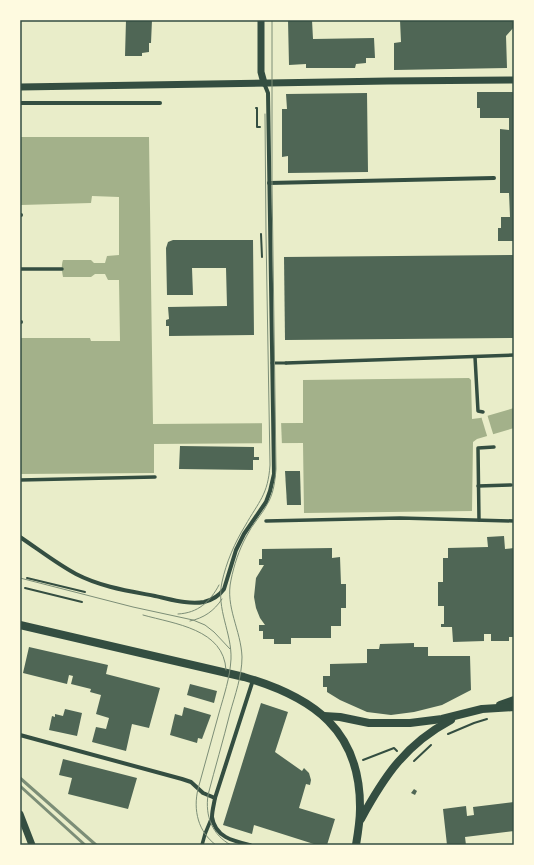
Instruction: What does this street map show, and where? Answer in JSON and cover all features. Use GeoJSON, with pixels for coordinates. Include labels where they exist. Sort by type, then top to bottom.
{"type":"FeatureCollection","features":[{"type":"Feature","properties":{"kind":"main road"},"geometry":{"type":"LineString","coordinates":[[20,625],[253,680],[299,698],[324,716],[342,737],[349,749],[354,763],[359,792],[360,821],[356,845]]}},
{"type":"Feature","properties":{"kind":"main road"},"geometry":{"type":"LineString","coordinates":[[494,708],[514,700]]}},
{"type":"Feature","properties":{"kind":"main road"},"geometry":{"type":"LineString","coordinates":[[324,716],[340,717],[369,723],[394,724],[426,722],[458,716],[482,709],[514,707]]}},
{"type":"Feature","properties":{"kind":"main road"},"geometry":{"type":"LineString","coordinates":[[360,821],[384,778],[403,756],[428,734],[458,716]]}},
{"type":"Feature","properties":{"kind":"street"},"geometry":{"type":"LineString","coordinates":[[20,537],[76,574],[98,583],[174,600],[202,602],[220,594],[226,582],[236,550],[244,534],[266,502],[274,474],[268,93],[261,70],[261,20]]}},
{"type":"Feature","properties":{"kind":"street"},"geometry":{"type":"LineString","coordinates":[[20,87],[514,80]]}},
{"type":"Feature","properties":{"kind":"street"},"geometry":{"type":"LineString","coordinates":[[20,103],[160,103]]}},
{"type":"Feature","properties":{"kind":"street"},"geometry":{"type":"LineString","coordinates":[[269,183],[494,178]]}},
{"type":"Feature","properties":{"kind":"street"},"geometry":{"type":"LineString","coordinates":[[20,269],[62,269]]}},
{"type":"Feature","properties":{"kind":"street"},"geometry":{"type":"LineString","coordinates":[[286,363],[514,355]]}},
{"type":"Feature","properties":{"kind":"street"},"geometry":{"type":"LineString","coordinates":[[475,357],[478,411],[483,412]]}},
{"type":"Feature","properties":{"kind":"street"},"geometry":{"type":"LineString","coordinates":[[479,520],[478,448],[494,447]]}},
{"type":"Feature","properties":{"kind":"street"},"geometry":{"type":"LineString","coordinates":[[20,480],[155,477]]}},
{"type":"Feature","properties":{"kind":"street"},"geometry":{"type":"LineString","coordinates":[[478,486],[511,485]]}},
{"type":"Feature","properties":{"kind":"street"},"geometry":{"type":"LineString","coordinates":[[266,521],[400,518],[514,521]]}},
{"type":"Feature","properties":{"kind":"street"},"geometry":{"type":"LineString","coordinates":[[202,845],[212,816],[215,798],[253,680]]}},
{"type":"Feature","properties":{"kind":"street"},"geometry":{"type":"LineString","coordinates":[[20,735],[182,779],[191,782],[203,793],[215,798]]}},
{"type":"Feature","properties":{"kind":"street"},"geometry":{"type":"LineString","coordinates":[[20,814],[32,845]]}},
{"type":"Feature","properties":{"kind":"street"},"geometry":{"type":"LineString","coordinates":[[212,816],[220,833],[234,841],[250,845]]}},
{"type":"Feature","properties":{"kind":"lane"},"geometry":{"type":"LineString","coordinates":[[272,363],[286,363]]}},
{"type":"Feature","properties":{"kind":"path"},"geometry":{"type":"LineString","coordinates":[[256,108],[258,127],[260,127]]}},
{"type":"Feature","properties":{"kind":"path"},"geometry":{"type":"LineString","coordinates":[[27,578],[85,592]]}},
{"type":"Feature","properties":{"kind":"path"},"geometry":{"type":"LineString","coordinates":[[25,588],[82,602]]}},
{"type":"Feature","properties":{"kind":"path"},"geometry":{"type":"LineString","coordinates":[[443,737],[474,723],[492,719]]}},
{"type":"Feature","properties":{"kind":"path"},"geometry":{"type":"LineString","coordinates":[[410,761],[415,760],[437,741]]}},
{"type":"Feature","properties":{"kind":"path"},"geometry":{"type":"LineString","coordinates":[[366,759],[394,748]]}},
{"type":"Feature","properties":{"kind":"shaded area"},"geometry":{"type":"Polygon","coordinates":[[[20,137],[149,137],[153,424],[303,423],[303,380],[469,378],[471,380],[472,419],[514,408],[514,428],[477,439],[473,442],[472,511],[304,513],[303,443],[154,444],[154,473],[20,474],[20,137]],[[92,196],[91,203],[21,205],[21,338],[90,338],[91,341],[120,341],[119,280],[108,280],[105,274],[95,274],[91,277],[63,277],[62,266],[63,260],[91,260],[94,263],[105,263],[107,256],[119,255],[119,197],[92,196]]]}},
{"type":"Feature","properties":{"kind":"pier"},"geometry":{"type":"Polygon","coordinates":[[[487,414],[494,437],[488,439],[481,416],[487,414]]]}},
{"type":"Feature","properties":{"kind":"pier"},"geometry":{"type":"Polygon","coordinates":[[[262,421],[281,421],[282,446],[262,446],[262,421]]]}},
{"type":"Feature","properties":{"kind":"building"},"geometry":{"type":"Polygon","coordinates":[[[126,20],[152,20],[149,52],[142,53],[142,56],[125,56],[126,20]]]}},
{"type":"Feature","properties":{"kind":"building"},"geometry":{"type":"Polygon","coordinates":[[[288,20],[312,20],[313,39],[374,38],[375,58],[366,58],[366,63],[356,64],[355,68],[306,68],[306,64],[289,65],[288,20]]]}},
{"type":"Feature","properties":{"kind":"building"},"geometry":{"type":"Polygon","coordinates":[[[400,20],[514,20],[514,27],[506,36],[507,68],[394,70],[394,43],[401,42],[400,20]]]}},
{"type":"Feature","properties":{"kind":"building"},"geometry":{"type":"Polygon","coordinates":[[[477,92],[514,92],[514,241],[498,241],[498,228],[501,228],[501,217],[510,217],[509,193],[500,193],[500,129],[509,130],[509,118],[480,118],[480,108],[477,108],[477,92]]]}},
{"type":"Feature","properties":{"kind":"building"},"geometry":{"type":"Polygon","coordinates":[[[367,93],[368,172],[288,173],[288,156],[282,157],[282,109],[287,109],[286,94],[367,93]]]}},
{"type":"Feature","properties":{"kind":"building"},"geometry":{"type":"Polygon","coordinates":[[[173,240],[253,240],[254,335],[169,336],[169,326],[166,326],[166,320],[169,319],[168,307],[227,306],[226,268],[192,268],[193,295],[167,295],[166,248],[168,242],[173,240]]]}},
{"type":"Feature","properties":{"kind":"building"},"geometry":{"type":"Polygon","coordinates":[[[514,255],[514,338],[285,340],[284,257],[514,255]]]}},
{"type":"Feature","properties":{"kind":"building"},"geometry":{"type":"Polygon","coordinates":[[[180,446],[254,447],[254,457],[259,457],[259,460],[253,460],[253,470],[179,469],[180,446]]]}},
{"type":"Feature","properties":{"kind":"building"},"geometry":{"type":"Polygon","coordinates":[[[285,471],[300,471],[301,505],[287,505],[285,471]]]}},
{"type":"Feature","properties":{"kind":"building"},"geometry":{"type":"Polygon","coordinates":[[[504,536],[505,549],[514,548],[514,637],[509,637],[509,641],[491,641],[491,634],[484,634],[484,641],[453,642],[452,627],[441,627],[441,624],[444,624],[444,606],[438,606],[438,582],[443,582],[443,558],[448,558],[448,548],[488,547],[487,537],[504,536]]]}},
{"type":"Feature","properties":{"kind":"building"},"geometry":{"type":"Polygon","coordinates":[[[332,548],[332,558],[340,557],[341,584],[346,584],[346,608],[341,608],[341,626],[331,626],[331,638],[291,638],[291,644],[274,644],[274,639],[263,639],[263,631],[259,631],[259,625],[265,625],[256,608],[254,597],[256,578],[264,565],[259,565],[259,559],[262,559],[262,549],[332,548]]]}},
{"type":"Feature","properties":{"kind":"building"},"geometry":{"type":"Polygon","coordinates":[[[414,643],[414,647],[428,647],[428,656],[470,656],[471,690],[442,705],[414,712],[391,715],[367,712],[340,700],[327,692],[327,687],[323,687],[323,676],[330,676],[330,664],[367,663],[367,649],[379,649],[380,644],[414,643]]]}},
{"type":"Feature","properties":{"kind":"building"},"geometry":{"type":"Polygon","coordinates":[[[29,647],[108,665],[106,674],[160,688],[149,728],[132,724],[126,751],[92,742],[96,727],[106,729],[109,718],[96,714],[101,695],[90,692],[91,689],[71,684],[73,676],[69,675],[67,684],[23,673],[29,647]]]}},
{"type":"Feature","properties":{"kind":"building"},"geometry":{"type":"Polygon","coordinates":[[[190,684],[217,691],[214,703],[187,695],[190,684]]]}},
{"type":"Feature","properties":{"kind":"building"},"geometry":{"type":"Polygon","coordinates":[[[261,703],[288,712],[275,752],[302,771],[304,768],[309,773],[311,780],[310,785],[306,784],[299,808],[335,819],[327,845],[317,845],[254,825],[252,834],[223,825],[261,703]]]}},
{"type":"Feature","properties":{"kind":"building"},"geometry":{"type":"Polygon","coordinates":[[[184,707],[211,715],[202,739],[198,738],[197,743],[170,735],[175,714],[182,716],[184,707]]]}},
{"type":"Feature","properties":{"kind":"building"},"geometry":{"type":"Polygon","coordinates":[[[65,709],[82,713],[77,736],[49,730],[52,716],[55,717],[55,714],[63,716],[65,709]]]}},
{"type":"Feature","properties":{"kind":"building"},"geometry":{"type":"Polygon","coordinates":[[[63,759],[137,778],[128,809],[68,794],[72,778],[59,775],[63,759]]]}},
{"type":"Feature","properties":{"kind":"building"},"geometry":{"type":"Polygon","coordinates":[[[414,789],[417,791],[415,795],[411,793],[414,789]]]}},
{"type":"Feature","properties":{"kind":"building"},"geometry":{"type":"Polygon","coordinates":[[[514,802],[514,831],[465,837],[466,845],[447,845],[443,809],[466,806],[467,816],[474,815],[473,807],[514,802]]]}},
{"type":"Feature","properties":{"kind":"tram line"},"geometry":{"type":"LineString","coordinates":[[231,845],[219,836],[211,824],[207,803],[238,685],[242,664],[241,647],[230,600],[231,580],[237,558],[248,532],[267,506],[271,497],[276,469],[272,183],[272,20]]}},
{"type":"Feature","properties":{"kind":"tram line"},"geometry":{"type":"LineString","coordinates":[[216,845],[210,840],[201,827],[198,820],[196,805],[198,789],[226,686],[231,659],[231,649],[222,611],[222,582],[228,560],[234,546],[265,491],[270,465],[265,114]]}},
{"type":"Feature","properties":{"kind":"tram line"},"geometry":{"type":"LineString","coordinates":[[20,578],[133,607],[193,620],[205,625],[214,632],[230,649]]}},
{"type":"Feature","properties":{"kind":"tram line"},"geometry":{"type":"LineString","coordinates":[[178,614],[192,611],[203,606],[212,597],[219,585]]}},
{"type":"Feature","properties":{"kind":"tram line"},"geometry":{"type":"LineString","coordinates":[[190,621],[200,618],[208,613],[216,607],[222,599]]}},
{"type":"Feature","properties":{"kind":"tram line"},"geometry":{"type":"LineString","coordinates":[[143,615],[196,630],[207,637],[217,645],[223,656],[226,670]]}},
{"type":"Feature","properties":{"kind":"railway"},"geometry":{"type":"LineString","coordinates":[[20,778],[96,845]]}},
{"type":"Feature","properties":{"kind":"railway"},"geometry":{"type":"LineString","coordinates":[[20,786],[85,845]]}}]}
